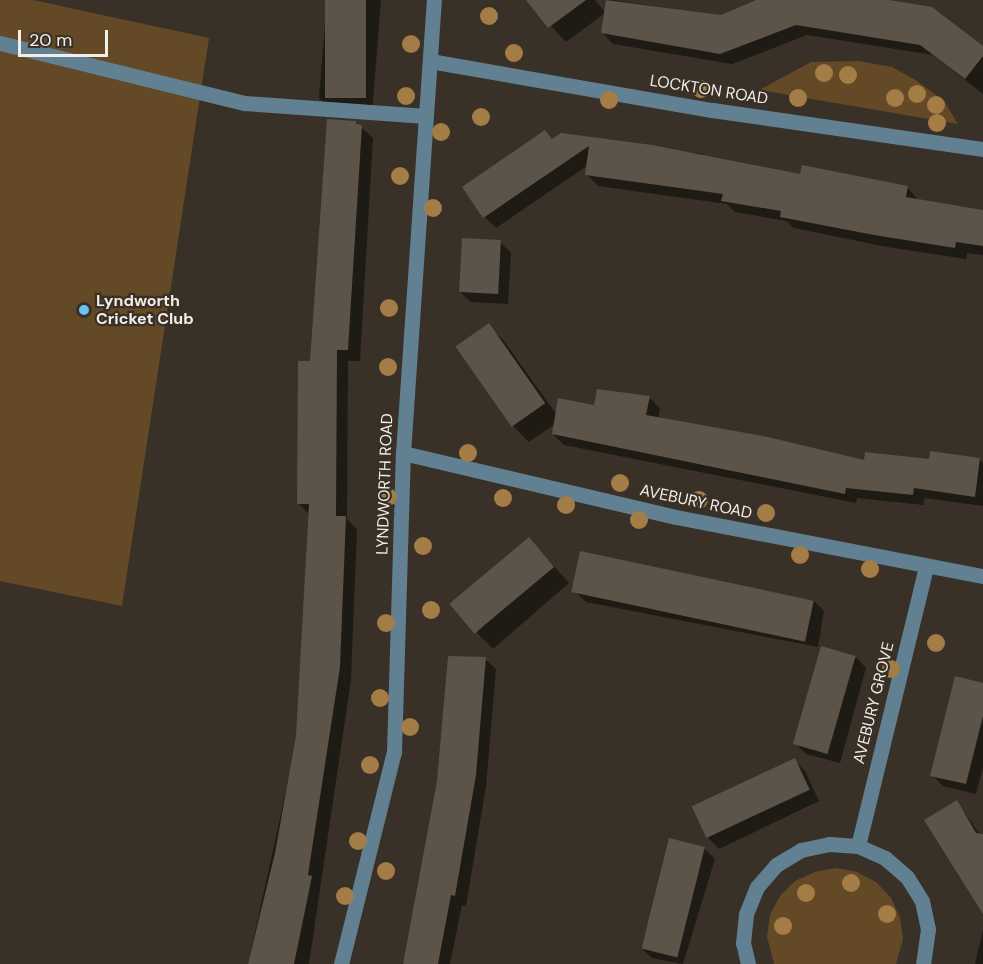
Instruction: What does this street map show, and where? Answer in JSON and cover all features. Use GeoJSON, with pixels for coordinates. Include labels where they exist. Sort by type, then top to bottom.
{"type":"FeatureCollection","features":[{"type":"Feature","properties":{"kind":"street","name":"LYNDWORTH ROAD"},"geometry":{"type":"LineString","coordinates":[[341,964],[394,752],[404,453],[434,0]]}},
{"type":"Feature","properties":{"kind":"street"},"geometry":{"type":"LineString","coordinates":[[0,43],[245,103],[426,116]]}},
{"type":"Feature","properties":{"kind":"street","name":"LOCKTON ROAD"},"geometry":{"type":"LineString","coordinates":[[430,61],[712,110],[983,149]]}},
{"type":"Feature","properties":{"kind":"street","name":"AVEBURY ROAD"},"geometry":{"type":"LineString","coordinates":[[404,453],[676,517],[926,568],[983,576]]}},
{"type":"Feature","properties":{"kind":"street","name":"AVEBURY GROVE"},"geometry":{"type":"LineString","coordinates":[[858,846],[926,568]]}},
{"type":"Feature","properties":{"kind":"street"},"geometry":{"type":"LineString","coordinates":[[748,964],[743,943],[746,914],[757,887],[776,865],[810,848],[829,844],[858,846],[885,858],[907,876],[922,901],[928,929],[923,964]]}},
{"type":"Feature","properties":{"kind":"shaded area","name":"Lyndworth Cricket Club"},"geometry":{"type":"Polygon","coordinates":[[[0,0],[33,0],[209,38],[122,606],[0,581],[0,0]]]}},
{"type":"Feature","properties":{"kind":"shaded area"},"geometry":{"type":"Polygon","coordinates":[[[859,61],[892,67],[914,79],[944,101],[958,124],[759,90],[811,62],[859,61]]]}},
{"type":"Feature","properties":{"kind":"shaded area"},"geometry":{"type":"Polygon","coordinates":[[[836,868],[857,872],[876,882],[891,898],[900,918],[903,939],[896,964],[774,964],[767,937],[770,915],[780,896],[795,881],[815,872],[836,868]]]}},
{"type":"Feature","properties":{"kind":"building"},"geometry":{"type":"Polygon","coordinates":[[[325,0],[366,0],[366,98],[325,98],[325,0]]]}},
{"type":"Feature","properties":{"kind":"building"},"geometry":{"type":"Polygon","coordinates":[[[526,0],[586,0],[548,28],[526,0]]]}},
{"type":"Feature","properties":{"kind":"building"},"geometry":{"type":"Polygon","coordinates":[[[606,0],[721,15],[756,0],[889,0],[932,7],[983,46],[983,56],[965,79],[920,45],[796,25],[720,54],[601,33],[606,0]]]}},
{"type":"Feature","properties":{"kind":"building"},"geometry":{"type":"Polygon","coordinates":[[[327,119],[356,121],[356,124],[362,125],[348,350],[337,350],[336,516],[346,516],[340,667],[308,875],[312,876],[294,964],[248,964],[275,853],[296,736],[309,504],[297,504],[298,361],[310,361],[327,119]]]}},
{"type":"Feature","properties":{"kind":"building"},"geometry":{"type":"Polygon","coordinates":[[[545,130],[552,139],[561,133],[652,145],[800,174],[802,165],[908,186],[906,197],[983,210],[983,246],[956,242],[955,248],[874,235],[780,217],[781,211],[721,201],[723,194],[585,175],[589,146],[483,218],[462,187],[545,130]]]}},
{"type":"Feature","properties":{"kind":"building"},"geometry":{"type":"Polygon","coordinates":[[[462,238],[501,240],[498,294],[459,292],[462,238]]]}},
{"type":"Feature","properties":{"kind":"building"},"geometry":{"type":"Polygon","coordinates":[[[489,323],[545,403],[512,427],[455,347],[489,323]]]}},
{"type":"Feature","properties":{"kind":"building"},"geometry":{"type":"Polygon","coordinates":[[[597,389],[650,396],[646,415],[768,437],[864,460],[865,452],[929,459],[930,451],[980,458],[975,497],[914,488],[913,495],[846,488],[845,494],[552,434],[558,398],[594,405],[597,389]]]}},
{"type":"Feature","properties":{"kind":"building"},"geometry":{"type":"Polygon","coordinates":[[[529,537],[554,567],[474,634],[449,604],[529,537]]]}},
{"type":"Feature","properties":{"kind":"building"},"geometry":{"type":"Polygon","coordinates":[[[580,551],[814,601],[805,642],[571,592],[580,551]]]}},
{"type":"Feature","properties":{"kind":"building"},"geometry":{"type":"Polygon","coordinates":[[[821,646],[856,656],[827,754],[793,744],[821,646]]]}},
{"type":"Feature","properties":{"kind":"building"},"geometry":{"type":"Polygon","coordinates":[[[448,656],[486,657],[476,775],[455,896],[451,895],[438,964],[403,964],[437,781],[448,656]]]}},
{"type":"Feature","properties":{"kind":"building"},"geometry":{"type":"Polygon","coordinates":[[[955,676],[983,683],[983,716],[966,784],[930,776],[955,676]]]}},
{"type":"Feature","properties":{"kind":"building"},"geometry":{"type":"Polygon","coordinates":[[[795,758],[810,790],[706,838],[692,806],[795,758]]]}},
{"type":"Feature","properties":{"kind":"building"},"geometry":{"type":"Polygon","coordinates":[[[957,800],[976,833],[983,834],[983,914],[924,820],[957,800]]]}},
{"type":"Feature","properties":{"kind":"building"},"geometry":{"type":"Polygon","coordinates":[[[669,838],[705,847],[677,958],[641,949],[669,838]]]}},
{"type":"Feature","properties":{"kind":"place","name":"Lyndworth Cricket Club"},"geometry":{"type":"Point","coordinates":[84,310]}}]}
